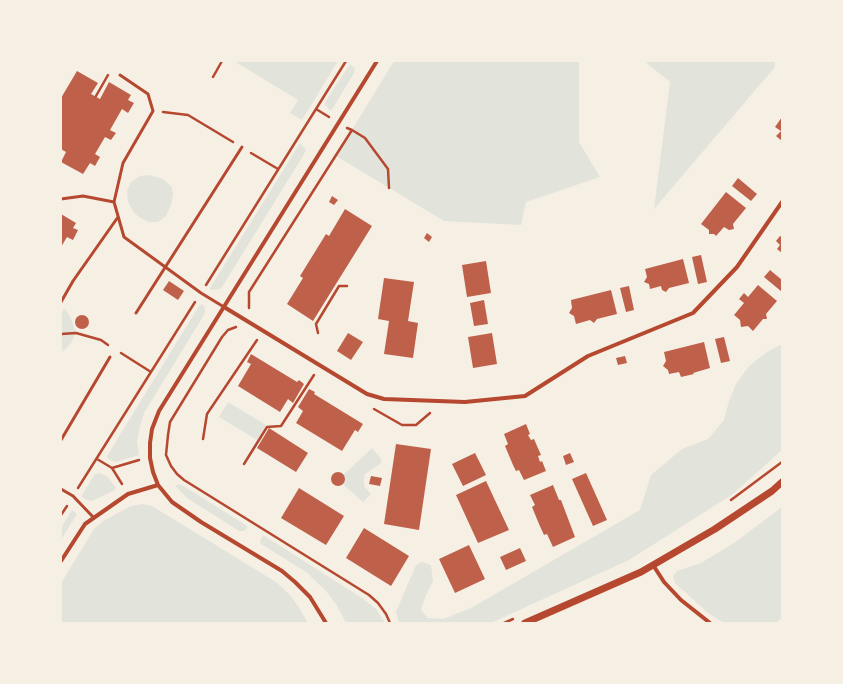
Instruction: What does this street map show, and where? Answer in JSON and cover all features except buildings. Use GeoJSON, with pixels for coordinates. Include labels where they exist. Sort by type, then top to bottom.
{"type":"FeatureCollection","features":[{"type":"Feature","properties":{"kind":"street"},"geometry":{"type":"LineString","coordinates":[[326,623],[310,597],[295,582],[270,563],[201,522],[172,502],[158,485],[153,472],[150,458],[152,429],[159,411],[377,61]]}},
{"type":"Feature","properties":{"kind":"street"},"geometry":{"type":"LineString","coordinates":[[224,307],[367,394],[384,399],[465,402],[526,396],[588,356],[693,313],[737,267],[782,202]]}},
{"type":"Feature","properties":{"kind":"street"},"geometry":{"type":"LineString","coordinates":[[525,623],[641,572],[714,529],[772,491],[782,482]]}},
{"type":"Feature","properties":{"kind":"street"},"geometry":{"type":"LineString","coordinates":[[61,561],[85,524],[128,494],[158,485]]}},
{"type":"Feature","properties":{"kind":"street"},"geometry":{"type":"LineString","coordinates":[[653,565],[664,582],[681,600],[710,623]]}},
{"type":"Feature","properties":{"kind":"lane"},"geometry":{"type":"LineString","coordinates":[[120,75],[148,94],[153,111],[123,163],[114,202],[124,237],[224,307]]}},
{"type":"Feature","properties":{"kind":"lane"},"geometry":{"type":"LineString","coordinates":[[136,313],[242,147]]}},
{"type":"Feature","properties":{"kind":"lane"},"geometry":{"type":"LineString","coordinates":[[61,199],[83,196],[114,202]]}},
{"type":"Feature","properties":{"kind":"lane"},"geometry":{"type":"LineString","coordinates":[[61,302],[73,280],[118,216]]}},
{"type":"Feature","properties":{"kind":"lane"},"geometry":{"type":"LineString","coordinates":[[61,440],[110,357]]}},
{"type":"Feature","properties":{"kind":"lane"},"geometry":{"type":"LineString","coordinates":[[61,489],[73,496],[94,518]]}},
{"type":"Feature","properties":{"kind":"path"},"geometry":{"type":"LineString","coordinates":[[213,77],[222,61]]}},
{"type":"Feature","properties":{"kind":"path"},"geometry":{"type":"LineString","coordinates":[[96,96],[109,74],[120,75]]}},
{"type":"Feature","properties":{"kind":"path"},"geometry":{"type":"LineString","coordinates":[[153,111],[188,115],[278,169]]}},
{"type":"Feature","properties":{"kind":"path"},"geometry":{"type":"LineString","coordinates":[[352,130],[365,138],[388,169],[389,188]]}},
{"type":"Feature","properties":{"kind":"path"},"geometry":{"type":"LineString","coordinates":[[318,333],[316,324],[339,286],[347,286]]}},
{"type":"Feature","properties":{"kind":"path"},"geometry":{"type":"LineString","coordinates":[[236,327],[228,330],[222,336],[170,422],[166,455],[171,466],[184,480],[369,595],[378,603],[386,614],[390,623]]}},
{"type":"Feature","properties":{"kind":"path"},"geometry":{"type":"LineString","coordinates":[[203,439],[207,414],[258,338]]}},
{"type":"Feature","properties":{"kind":"path"},"geometry":{"type":"LineString","coordinates":[[244,464],[267,427],[281,426],[315,373]]}},
{"type":"Feature","properties":{"kind":"path"},"geometry":{"type":"LineString","coordinates":[[96,459],[112,468],[128,494]]}},
{"type":"Feature","properties":{"kind":"path"},"geometry":{"type":"LineString","coordinates":[[112,468],[138,460]]}},
{"type":"Feature","properties":{"kind":"path"},"geometry":{"type":"LineString","coordinates":[[727,503],[782,462]]}},
{"type":"Feature","properties":{"kind":"path"},"geometry":{"type":"LineString","coordinates":[[504,623],[519,617]]}},
{"type":"Feature","properties":{"kind":"shaded area"},"geometry":{"type":"Polygon","coordinates":[[[234,61],[338,61],[302,120],[290,113],[298,100],[234,61]]]}},
{"type":"Feature","properties":{"kind":"shaded area"},"geometry":{"type":"Polygon","coordinates":[[[394,61],[579,61],[579,142],[600,177],[526,202],[521,225],[444,221],[336,156],[394,61]]]}},
{"type":"Feature","properties":{"kind":"shaded area"},"geometry":{"type":"Polygon","coordinates":[[[644,61],[775,61],[775,67],[654,209],[670,82],[644,61]]]}},
{"type":"Feature","properties":{"kind":"shaded area"},"geometry":{"type":"Polygon","coordinates":[[[350,64],[355,69],[354,73],[331,111],[325,105],[325,102],[350,64]]]}},
{"type":"Feature","properties":{"kind":"shaded area"},"geometry":{"type":"Polygon","coordinates":[[[300,143],[306,150],[303,156],[222,287],[220,289],[211,290],[210,288],[300,143]]]}},
{"type":"Feature","properties":{"kind":"shaded area"},"geometry":{"type":"Polygon","coordinates":[[[149,175],[163,179],[172,187],[173,195],[171,205],[166,216],[158,222],[149,222],[140,218],[133,211],[128,202],[127,191],[131,182],[140,176],[149,175]]]}},
{"type":"Feature","properties":{"kind":"shaded area"},"geometry":{"type":"Polygon","coordinates":[[[202,304],[204,305],[204,315],[144,413],[137,441],[139,455],[116,462],[108,459],[107,456],[199,306],[202,304]]]}},
{"type":"Feature","properties":{"kind":"shaded area"},"geometry":{"type":"Polygon","coordinates":[[[64,308],[70,316],[76,333],[71,343],[61,353],[61,315],[64,308]]]}},
{"type":"Feature","properties":{"kind":"shaded area"},"geometry":{"type":"Polygon","coordinates":[[[782,344],[782,450],[733,494],[629,560],[491,623],[399,623],[396,612],[416,565],[422,562],[431,565],[433,581],[425,597],[421,610],[428,618],[443,619],[471,608],[640,510],[651,475],[682,449],[708,439],[724,420],[729,401],[736,384],[749,366],[767,352],[782,344]]]}},
{"type":"Feature","properties":{"kind":"shaded area"},"geometry":{"type":"Polygon","coordinates":[[[228,402],[266,425],[257,440],[219,417],[228,402]]]}},
{"type":"Feature","properties":{"kind":"shaded area"},"geometry":{"type":"Polygon","coordinates":[[[372,448],[382,460],[380,464],[365,474],[364,486],[371,494],[363,502],[338,480],[372,448]]]}},
{"type":"Feature","properties":{"kind":"shaded area"},"geometry":{"type":"Polygon","coordinates":[[[99,473],[107,476],[116,488],[115,490],[92,501],[85,499],[82,497],[83,493],[95,474],[99,473]]]}},
{"type":"Feature","properties":{"kind":"shaded area"},"geometry":{"type":"Polygon","coordinates":[[[178,484],[182,485],[247,526],[247,528],[244,531],[239,531],[187,498],[175,486],[178,484]]]}},
{"type":"Feature","properties":{"kind":"shaded area"},"geometry":{"type":"Polygon","coordinates":[[[142,504],[152,506],[276,582],[291,596],[308,623],[61,623],[61,583],[94,529],[103,521],[131,506],[142,504]]]}},
{"type":"Feature","properties":{"kind":"shaded area"},"geometry":{"type":"Polygon","coordinates":[[[782,507],[782,618],[776,623],[724,623],[708,613],[675,583],[673,576],[677,571],[701,563],[734,543],[782,507]]]}},
{"type":"Feature","properties":{"kind":"shaded area"},"geometry":{"type":"Polygon","coordinates":[[[72,510],[77,514],[61,540],[61,528],[72,510]]]}},
{"type":"Feature","properties":{"kind":"shaded area"},"geometry":{"type":"Polygon","coordinates":[[[263,535],[362,598],[376,609],[385,623],[346,623],[336,604],[326,591],[306,572],[261,544],[260,541],[263,535]]]}}]}
